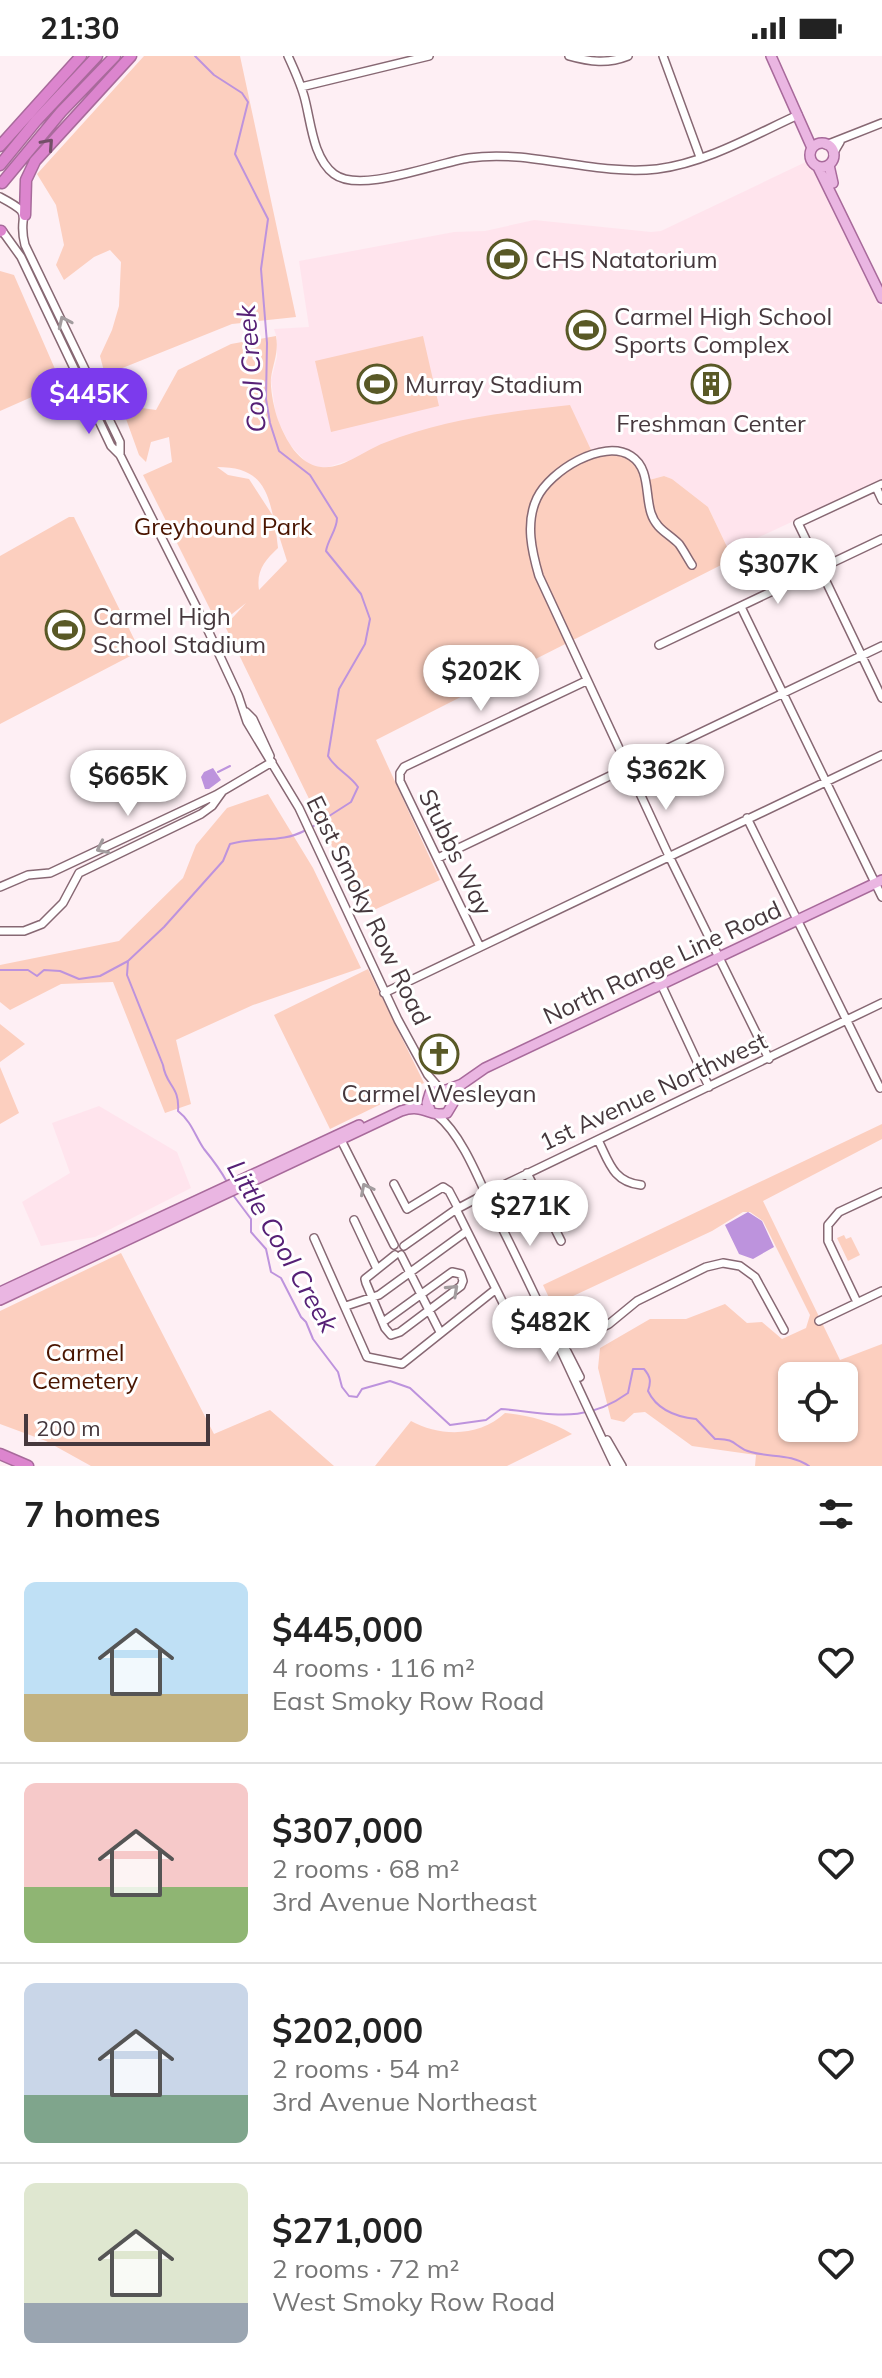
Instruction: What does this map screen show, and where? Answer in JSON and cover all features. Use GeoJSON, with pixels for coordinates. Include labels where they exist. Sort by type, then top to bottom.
{"type":"FeatureCollection","features":[{"type":"Feature","properties":{"kind":"highway"},"geometry":{"type":"LineString","coordinates":[[0,146],[81,56]]}},
{"type":"Feature","properties":{"kind":"highway"},"geometry":{"type":"LineString","coordinates":[[0,165],[97,56]]}},
{"type":"Feature","properties":{"kind":"highway"},"geometry":{"type":"LineString","coordinates":[[2,183],[61,112],[115,56]]}},
{"type":"Feature","properties":{"kind":"highway"},"geometry":{"type":"LineString","coordinates":[[24,218],[26,180],[37,157],[131,56]]}},
{"type":"Feature","properties":{"kind":"highway"},"geometry":{"type":"LineString","coordinates":[[0,1454],[28,1466]]}},
{"type":"Feature","properties":{"kind":"main road"},"geometry":{"type":"LineString","coordinates":[[771,56],[812,148],[810,159],[824,166],[830,176],[882,288]]}},
{"type":"Feature","properties":{"kind":"main road"},"geometry":{"type":"LineString","coordinates":[[800,120],[833,154],[824,166]]}},
{"type":"Feature","properties":{"kind":"main road"},"geometry":{"type":"LineString","coordinates":[[812,148],[824,144]]}},
{"type":"Feature","properties":{"kind":"main road"},"geometry":{"type":"LineString","coordinates":[[824,166],[882,298]]}},
{"type":"Feature","properties":{"kind":"main road","name":"North Range Line Road"},"geometry":{"type":"LineString","coordinates":[[340,1137],[398,1106],[462,1084],[485,1068],[878,881]]}},
{"type":"Feature","properties":{"kind":"main road"},"geometry":{"type":"LineString","coordinates":[[434,1113],[428,1106],[436,1092],[452,1105],[462,1084]]}},
{"type":"Feature","properties":{"kind":"main road","name":"North Range Line Road"},"geometry":{"type":"LineString","coordinates":[[0,1300],[215,1194],[340,1137],[406,1109],[418,1107],[444,1115],[452,1105]]}},
{"type":"Feature","properties":{"kind":"main road","name":"North Range Line Road"},"geometry":{"type":"LineString","coordinates":[[0,1292],[215,1194]]}},
{"type":"Feature","properties":{"kind":"street"},"geometry":{"type":"LineString","coordinates":[[288,56],[301,87],[319,152],[333,174],[359,182],[482,156],[644,170],[666,167],[800,120]]}},
{"type":"Feature","properties":{"kind":"street"},"geometry":{"type":"LineString","coordinates":[[301,87],[429,56]]}},
{"type":"Feature","properties":{"kind":"street"},"geometry":{"type":"LineString","coordinates":[[569,56],[593,62],[628,56]]}},
{"type":"Feature","properties":{"kind":"street"},"geometry":{"type":"LineString","coordinates":[[663,56],[700,157]]}},
{"type":"Feature","properties":{"kind":"street"},"geometry":{"type":"LineString","coordinates":[[824,144],[842,141],[882,123]]}},
{"type":"Feature","properties":{"kind":"street"},"geometry":{"type":"LineString","coordinates":[[833,154],[842,141]]}},
{"type":"Feature","properties":{"kind":"street"},"geometry":{"type":"LineString","coordinates":[[0,197],[17,204],[24,218],[15,230],[1,231]]}},
{"type":"Feature","properties":{"kind":"street","name":"East Smoky Row Road"},"geometry":{"type":"LineString","coordinates":[[24,218],[25,245],[120,442],[120,455]]}},
{"type":"Feature","properties":{"kind":"street","name":"East Smoky Row Road"},"geometry":{"type":"LineString","coordinates":[[1,231],[21,257],[111,446],[120,455],[187,588],[246,712],[247,722],[299,808],[384,993],[436,1092]]}},
{"type":"Feature","properties":{"kind":"street"},"geometry":{"type":"LineString","coordinates":[[692,565],[678,543],[658,529],[651,514],[644,471],[632,456],[612,450],[593,454],[552,478],[537,498],[531,549],[539,576],[669,856],[769,1059]]}},
{"type":"Feature","properties":{"kind":"street"},"geometry":{"type":"LineString","coordinates":[[882,500],[879,485],[798,523],[882,698]]}},
{"type":"Feature","properties":{"kind":"street"},"geometry":{"type":"LineString","coordinates":[[659,645],[882,539]]}},
{"type":"Feature","properties":{"kind":"street"},"geometry":{"type":"LineString","coordinates":[[741,607],[878,881],[882,897]]}},
{"type":"Feature","properties":{"kind":"street"},"geometry":{"type":"LineString","coordinates":[[438,858],[882,646]]}},
{"type":"Feature","properties":{"kind":"street","name":"Stubbs Way"},"geometry":{"type":"LineString","coordinates":[[480,947],[400,781],[400,773],[404,767],[586,681]]}},
{"type":"Feature","properties":{"kind":"street"},"geometry":{"type":"LineString","coordinates":[[384,993],[882,755]]}},
{"type":"Feature","properties":{"kind":"street"},"geometry":{"type":"LineString","coordinates":[[0,887],[28,875],[50,873],[223,791],[272,762]]}},
{"type":"Feature","properties":{"kind":"street"},"geometry":{"type":"LineString","coordinates":[[0,931],[24,931],[42,924],[63,903],[79,873],[201,814],[212,806],[223,791]]}},
{"type":"Feature","properties":{"kind":"street"},"geometry":{"type":"LineString","coordinates":[[747,818],[880,1088]]}},
{"type":"Feature","properties":{"kind":"street"},"geometry":{"type":"LineString","coordinates":[[661,984],[709,1087]]}},
{"type":"Feature","properties":{"kind":"street","name":"1st Avenue Northwest"},"geometry":{"type":"LineString","coordinates":[[399,1245],[457,1208],[882,1003]]}},
{"type":"Feature","properties":{"kind":"street"},"geometry":{"type":"LineString","coordinates":[[451,1127],[452,1105]]}},
{"type":"Feature","properties":{"kind":"street"},"geometry":{"type":"LineString","coordinates":[[434,1113],[451,1127],[563,1347],[615,1466]]}},
{"type":"Feature","properties":{"kind":"street"},"geometry":{"type":"LineString","coordinates":[[340,1137],[399,1245],[392,1251],[410,1273],[440,1332]]}},
{"type":"Feature","properties":{"kind":"street"},"geometry":{"type":"LineString","coordinates":[[598,1140],[617,1177],[641,1185]]}},
{"type":"Feature","properties":{"kind":"street"},"geometry":{"type":"LineString","coordinates":[[527,1173],[561,1241]]}},
{"type":"Feature","properties":{"kind":"street"},"geometry":{"type":"LineString","coordinates":[[394,1184],[407,1209],[443,1187],[449,1191],[503,1303]]}},
{"type":"Feature","properties":{"kind":"street"},"geometry":{"type":"LineString","coordinates":[[857,1302],[828,1241],[828,1225],[839,1212],[882,1192]]}},
{"type":"Feature","properties":{"kind":"street"},"geometry":{"type":"LineString","coordinates":[[354,1220],[377,1269]]}},
{"type":"Feature","properties":{"kind":"street"},"geometry":{"type":"LineString","coordinates":[[346,1306],[372,1297],[467,1231]]}},
{"type":"Feature","properties":{"kind":"street"},"geometry":{"type":"LineString","coordinates":[[314,1238],[367,1357],[402,1364],[496,1289]]}},
{"type":"Feature","properties":{"kind":"street"},"geometry":{"type":"LineString","coordinates":[[383,1322],[452,1272],[463,1276],[461,1286],[400,1332],[391,1335],[383,1322],[365,1279],[398,1255]]}},
{"type":"Feature","properties":{"kind":"street"},"geometry":{"type":"LineString","coordinates":[[563,1347],[609,1324],[637,1301],[706,1267],[723,1263],[737,1265],[752,1274],[784,1330]]}},
{"type":"Feature","properties":{"kind":"street"},"geometry":{"type":"LineString","coordinates":[[819,1321],[882,1291]]}},
{"type":"Feature","properties":{"kind":"street"},"geometry":{"type":"LineString","coordinates":[[597,1424],[622,1466]]}},
{"type":"Feature","properties":{"kind":"shaded area"},"geometry":{"type":"Polygon","coordinates":[[[812,159],[882,311],[882,480],[729,551],[708,507],[672,479],[664,476],[649,480],[644,466],[592,452],[347,461],[325,468],[308,464],[290,445],[276,417],[271,380],[277,357],[274,329],[309,327],[299,261],[454,232],[485,231],[534,220],[661,231],[812,159]]]}},
{"type":"Feature","properties":{"kind":"shaded area"},"geometry":{"type":"Polygon","coordinates":[[[213,768],[221,780],[205,789],[201,777],[213,768]]]}},
{"type":"Feature","properties":{"kind":"shaded area"},"geometry":{"type":"Polygon","coordinates":[[[99,1106],[177,1152],[191,1188],[95,1237],[41,1246],[22,1202],[70,1173],[52,1123],[99,1106]]]}},
{"type":"Feature","properties":{"kind":"shaded area"},"geometry":{"type":"Polygon","coordinates":[[[748,1212],[762,1221],[774,1247],[753,1259],[739,1254],[725,1225],[748,1212]]]}},
{"type":"Feature","properties":{"kind":"green space"},"geometry":{"type":"Polygon","coordinates":[[[144,56],[240,56],[296,317],[232,324],[105,375],[100,356],[119,306],[121,262],[110,250],[94,257],[64,280],[56,265],[64,245],[56,205],[37,174],[144,56]]]}},
{"type":"Feature","properties":{"kind":"green space"},"geometry":{"type":"Polygon","coordinates":[[[0,271],[14,275],[55,369],[37,383],[34,396],[0,411],[0,271]]]}},
{"type":"Feature","properties":{"kind":"green space","name":"Greyhound Park"},"geometry":{"type":"Polygon","coordinates":[[[276,336],[271,383],[277,415],[294,450],[313,465],[337,466],[384,443],[452,422],[570,405],[592,452],[612,449],[628,452],[640,463],[649,480],[664,476],[672,479],[708,507],[729,551],[729,561],[376,740],[440,880],[365,914],[225,626],[246,603],[218,625],[143,475],[172,462],[169,437],[151,442],[146,462],[139,455],[121,405],[156,410],[178,370],[231,344],[276,336]],[[217,467],[228,475],[249,479],[273,516],[266,494],[256,479],[240,470],[217,467]],[[275,523],[278,548],[262,566],[259,590],[287,561],[275,523]]]}},
{"type":"Feature","properties":{"kind":"green space","name":"Murray Stadium"},"geometry":{"type":"Polygon","coordinates":[[[423,336],[439,406],[331,432],[315,361],[423,336]]]}},
{"type":"Feature","properties":{"kind":"green space","name":"Carmel High School Stadium"},"geometry":{"type":"Polygon","coordinates":[[[74,517],[140,651],[0,724],[0,556],[74,517]]]}},
{"type":"Feature","properties":{"kind":"green space"},"geometry":{"type":"Polygon","coordinates":[[[268,794],[313,868],[361,968],[253,1005],[176,1040],[191,1104],[165,1113],[113,982],[61,984],[10,1010],[0,1002],[0,965],[119,941],[183,878],[196,845],[227,808],[268,794]]]}},
{"type":"Feature","properties":{"kind":"green space"},"geometry":{"type":"Polygon","coordinates":[[[368,969],[424,1083],[330,1129],[274,1015],[368,969]]]}},
{"type":"Feature","properties":{"kind":"green space"},"geometry":{"type":"Polygon","coordinates":[[[0,1024],[25,1044],[0,1062],[0,1024]]]}},
{"type":"Feature","properties":{"kind":"green space"},"geometry":{"type":"Polygon","coordinates":[[[0,1067],[19,1113],[0,1124],[0,1067]]]}},
{"type":"Feature","properties":{"kind":"green space"},"geometry":{"type":"Polygon","coordinates":[[[882,1124],[882,1139],[763,1201],[840,1360],[882,1344],[882,1466],[755,1466],[756,1455],[692,1446],[645,1412],[634,1413],[624,1422],[611,1419],[598,1368],[600,1348],[650,1319],[686,1319],[725,1304],[747,1323],[762,1322],[782,1339],[806,1328],[810,1315],[763,1221],[750,1212],[743,1212],[712,1231],[552,1304],[543,1285],[882,1124]]]}},
{"type":"Feature","properties":{"kind":"green space"},"geometry":{"type":"Polygon","coordinates":[[[844,1235],[846,1239],[851,1237],[860,1255],[848,1261],[837,1238],[844,1235]]]}},
{"type":"Feature","properties":{"kind":"green space","name":"Carmel Cemetery"},"geometry":{"type":"Polygon","coordinates":[[[121,1253],[214,1434],[270,1410],[334,1466],[91,1466],[46,1441],[0,1424],[0,1311],[121,1253]]]}},
{"type":"Feature","properties":{"kind":"green space"},"geometry":{"type":"Polygon","coordinates":[[[505,1413],[540,1420],[572,1434],[507,1466],[375,1466],[411,1421],[434,1430],[460,1432],[484,1427],[505,1413]]]}},
{"type":"Feature","properties":{"kind":"waterway","name":"Cool Creek"},"geometry":{"type":"LineString","coordinates":[[195,56],[214,75],[242,93],[248,102],[235,154],[268,219],[261,269],[267,343],[266,399],[270,423],[279,451],[310,475],[337,518],[326,551],[361,594],[370,619],[365,644],[339,689],[328,756],[358,787],[351,802],[312,827]]}},
{"type":"Feature","properties":{"kind":"waterway"},"geometry":{"type":"LineString","coordinates":[[218,772],[230,766]]}},
{"type":"Feature","properties":{"kind":"waterway","name":"Cool Creek"},"geometry":{"type":"LineString","coordinates":[[0,970],[28,970],[37,976],[44,970],[60,971],[79,979],[100,976],[128,961],[164,927],[223,861],[230,844],[287,837],[306,830]]}},
{"type":"Feature","properties":{"kind":"waterway","name":"Little Cool Creek"},"geometry":{"type":"LineString","coordinates":[[128,961],[127,975],[177,1096],[178,1111],[190,1124],[227,1182]]}},
{"type":"Feature","properties":{"kind":"waterway","name":"Little Cool Creek"},"geometry":{"type":"LineString","coordinates":[[233,1195],[251,1219],[251,1232],[266,1249],[271,1272],[281,1278],[313,1339],[338,1372],[342,1387],[349,1396],[357,1397],[362,1389],[390,1381],[410,1388],[450,1425],[486,1420],[501,1409],[552,1414],[582,1413],[597,1410],[628,1393],[633,1369],[644,1369],[650,1380],[648,1391],[662,1408],[696,1419],[715,1439],[728,1440],[751,1452],[795,1459],[809,1466]]}},
{"type":"Feature","properties":{"kind":"place","name":"CHS Natatorium"},"geometry":{"type":"Point","coordinates":[507,259]}},
{"type":"Feature","properties":{"kind":"place","name":"Carmel High School Sports Complex"},"geometry":{"type":"Point","coordinates":[586,330]}},
{"type":"Feature","properties":{"kind":"place","name":"Murray Stadium"},"geometry":{"type":"Point","coordinates":[377,384]}},
{"type":"Feature","properties":{"kind":"place","name":"Freshman Center"},"geometry":{"type":"Point","coordinates":[711,384]}},
{"type":"Feature","properties":{"kind":"place","name":"Carmel High School Stadium"},"geometry":{"type":"Point","coordinates":[65,630]}},
{"type":"Feature","properties":{"kind":"place","name":"Carmel Wesleyan"},"geometry":{"type":"Point","coordinates":[439,1054]}}]}
